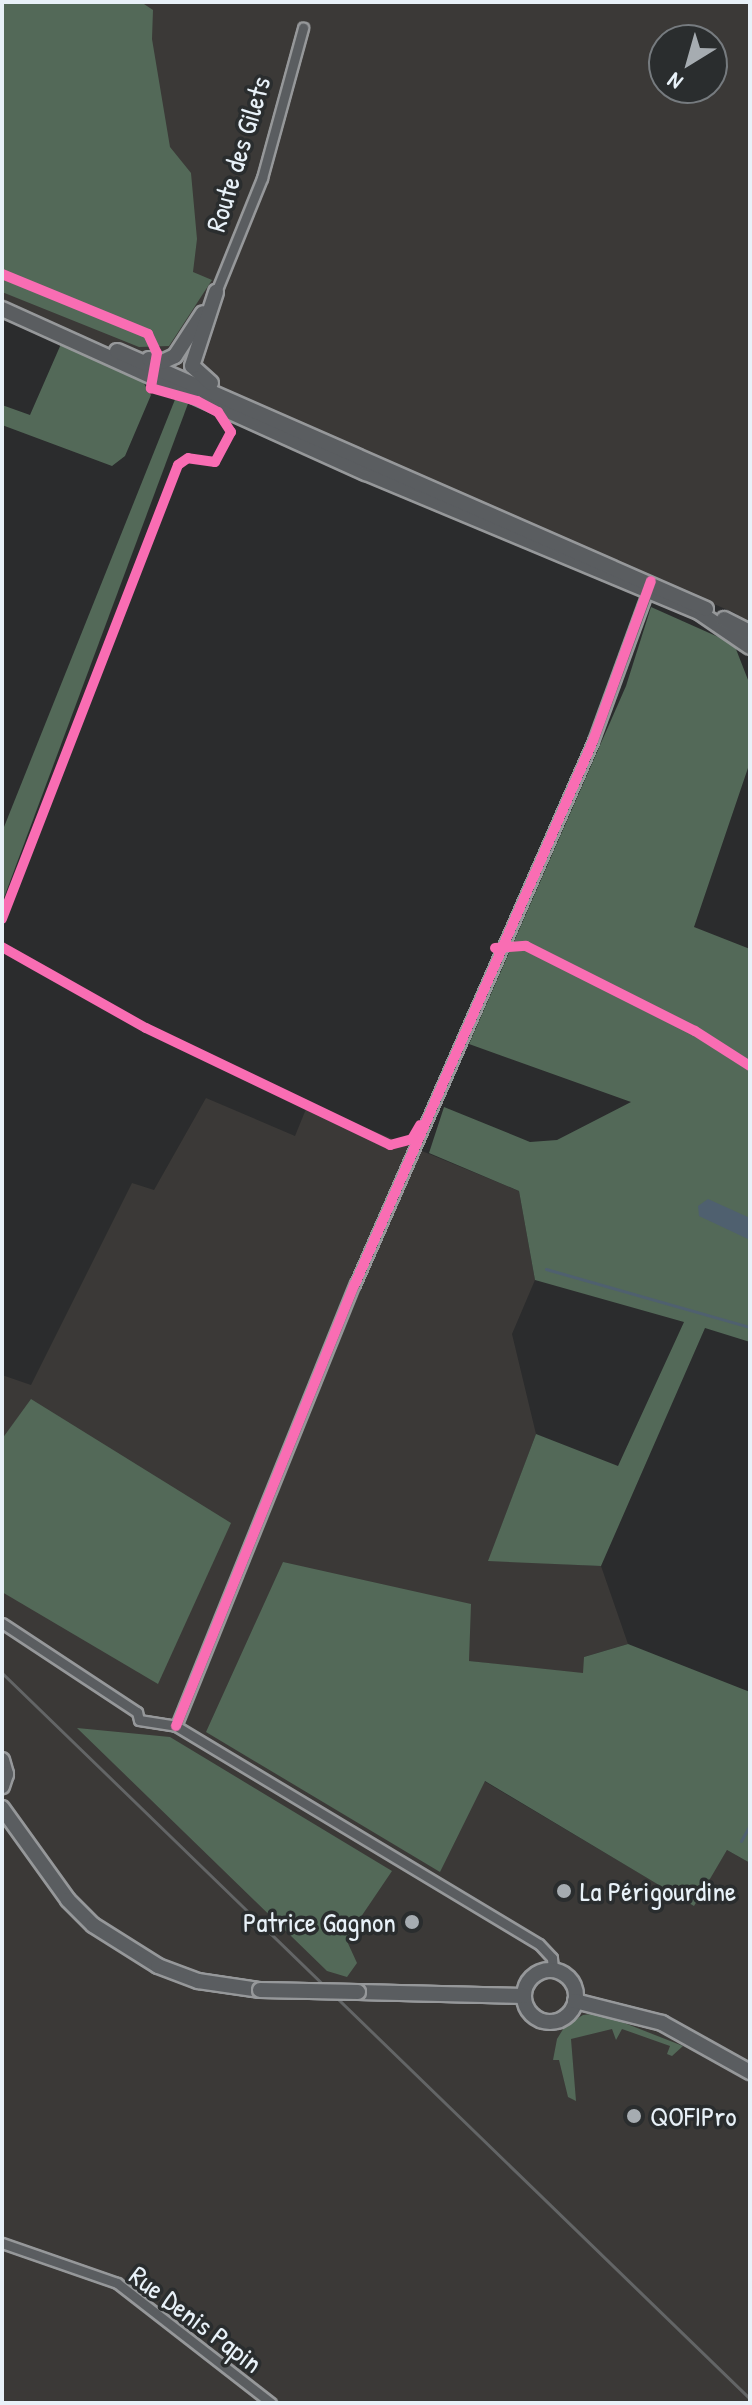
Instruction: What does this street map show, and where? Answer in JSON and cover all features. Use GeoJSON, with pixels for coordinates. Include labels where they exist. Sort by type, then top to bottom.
{"type":"FeatureCollection","features":[{"type":"Feature","properties":{"kind":"main road","name":"Route des Gilets"},"geometry":{"type":"LineString","coordinates":[[116,350],[162,362],[175,356],[216,292]]}},
{"type":"Feature","properties":{"kind":"main road","name":"Route des Gilets"},"geometry":{"type":"LineString","coordinates":[[174,379],[216,292]]}},
{"type":"Feature","properties":{"kind":"main road","name":"Route des Gilets"},"geometry":{"type":"LineString","coordinates":[[216,292],[192,366],[199,377],[257,410]]}},
{"type":"Feature","properties":{"kind":"main road"},"geometry":{"type":"LineString","coordinates":[[2,309],[174,379],[649,587],[700,613],[750,647]]}},
{"type":"Feature","properties":{"kind":"main road"},"geometry":{"type":"LineString","coordinates":[[41,325],[116,350],[174,379],[257,410],[750,632]]}},
{"type":"Feature","properties":{"kind":"main road"},"geometry":{"type":"LineString","coordinates":[[2,1760],[2,1786]]}},
{"type":"Feature","properties":{"kind":"main road"},"geometry":{"type":"LineString","coordinates":[[2,1808],[68,1900],[103,1932],[172,1971],[260,1990],[524,1996]]}},
{"type":"Feature","properties":{"kind":"main road"},"geometry":{"type":"LineString","coordinates":[[553,1970],[568,1977],[575,2001],[560,2020],[544,2021],[530,2012],[524,1996],[536,1974],[553,1970]]}},
{"type":"Feature","properties":{"kind":"main road"},"geometry":{"type":"LineString","coordinates":[[575,2001],[662,2023],[750,2072]]}},
{"type":"Feature","properties":{"kind":"street","name":"Route des Gilets"},"geometry":{"type":"LineString","coordinates":[[216,292],[262,178],[303,28]]}},
{"type":"Feature","properties":{"kind":"street"},"geometry":{"type":"LineString","coordinates":[[176,1726],[293,1449],[355,1284],[593,741],[649,587]]}},
{"type":"Feature","properties":{"kind":"street"},"geometry":{"type":"LineString","coordinates":[[2,1623],[137,1712],[139,1720],[176,1726],[539,1944],[552,1958],[553,1970]]}},
{"type":"Feature","properties":{"kind":"street","name":"Rue Denis Papin"},"geometry":{"type":"LineString","coordinates":[[2,2243],[117,2283],[271,2403]]}},
{"type":"Feature","properties":{"kind":"shaded area"},"geometry":{"type":"Polygon","coordinates":[[[2,2],[750,2],[750,627],[735,613],[2,303],[2,2]]]}},
{"type":"Feature","properties":{"kind":"shaded area"},"geometry":{"type":"Polygon","coordinates":[[[206,1098],[295,1136],[308,1104],[519,1191],[535,1280],[512,1334],[536,1434],[489,1560],[601,1566],[628,1644],[584,1657],[584,1674],[468,1661],[439,1872],[484,1781],[693,1905],[727,1850],[750,1863],[750,2403],[2,2403],[2,1375],[31,1385],[132,1183],[154,1190],[206,1098]]]}},
{"type":"Feature","properties":{"kind":"green space"},"geometry":{"type":"Polygon","coordinates":[[[2,2],[141,2],[153,10],[152,39],[170,147],[191,173],[197,239],[193,272],[212,280],[169,346],[139,347],[2,292],[2,2]]]}},
{"type":"Feature","properties":{"kind":"green space"},"geometry":{"type":"Polygon","coordinates":[[[61,344],[140,377],[151,395],[125,456],[112,466],[2,425],[2,405],[30,415],[61,344]]]}},
{"type":"Feature","properties":{"kind":"green space"},"geometry":{"type":"Polygon","coordinates":[[[176,397],[189,401],[2,903],[2,832],[176,397]]]}},
{"type":"Feature","properties":{"kind":"green space"},"geometry":{"type":"Polygon","coordinates":[[[651,607],[734,644],[750,685],[750,762],[694,927],[750,949],[750,1342],[705,1328],[601,1566],[488,1561],[536,1434],[618,1466],[684,1322],[535,1280],[519,1191],[429,1153],[444,1107],[530,1142],[557,1140],[631,1102],[469,1044],[626,686],[651,607]]]}},
{"type":"Feature","properties":{"kind":"green space"},"geometry":{"type":"Polygon","coordinates":[[[31,1399],[231,1523],[158,1684],[2,1592],[2,1439],[31,1399]]]}},
{"type":"Feature","properties":{"kind":"green space"},"geometry":{"type":"Polygon","coordinates":[[[283,1562],[471,1604],[469,1661],[583,1673],[584,1657],[628,1644],[750,1692],[750,1863],[727,1850],[694,1906],[485,1781],[440,1872],[206,1732],[283,1562]]]}},
{"type":"Feature","properties":{"kind":"green space"},"geometry":{"type":"Polygon","coordinates":[[[77,1728],[170,1737],[392,1871],[346,1939],[357,1963],[347,1977],[327,1971],[77,1728]]]}},
{"type":"Feature","properties":{"kind":"green space"},"geometry":{"type":"Polygon","coordinates":[[[599,2013],[683,2046],[672,2056],[667,2054],[670,2046],[622,2029],[616,2040],[612,2029],[571,2039],[576,2101],[568,2097],[559,2060],[553,2060],[557,2039],[565,2026],[583,2015],[599,2013]]]}},
{"type":"Feature","properties":{"kind":"water"},"geometry":{"type":"Polygon","coordinates":[[[708,1199],[750,1218],[750,1240],[699,1216],[698,1206],[708,1199]]]}},
{"type":"Feature","properties":{"kind":"waterway"},"geometry":{"type":"LineString","coordinates":[[546,1269],[750,1327]]}},
{"type":"Feature","properties":{"kind":"waterway"},"geometry":{"type":"LineString","coordinates":[[741,1841],[750,1825]]}},
{"type":"Feature","properties":{"kind":"railway"},"geometry":{"type":"LineString","coordinates":[[2,1673],[750,2399]]}},
{"type":"Feature","properties":{"kind":"cycle path"},"geometry":{"type":"LineString","coordinates":[[2,274],[148,334],[157,353],[151,388],[197,401],[218,412],[231,432],[215,462],[188,458],[178,465],[2,919]]}},
{"type":"Feature","properties":{"kind":"cycle path"},"geometry":{"type":"LineString","coordinates":[[176,1726],[355,1284],[593,741],[651,581]]}},
{"type":"Feature","properties":{"kind":"cycle path"},"geometry":{"type":"LineString","coordinates":[[495,948],[526,946],[695,1031],[750,1066]]}},
{"type":"Feature","properties":{"kind":"cycle path"},"geometry":{"type":"LineString","coordinates":[[2,947],[146,1028],[390,1145],[412,1139],[420,1125]]}},
{"type":"Feature","properties":{"kind":"place","name":"La Périgourdine"},"geometry":{"type":"Point","coordinates":[564,1891]}},
{"type":"Feature","properties":{"kind":"place","name":"Patrice Gagnon"},"geometry":{"type":"Point","coordinates":[412,1922]}},
{"type":"Feature","properties":{"kind":"place","name":"QOFIPro"},"geometry":{"type":"Point","coordinates":[634,2116]}}]}
